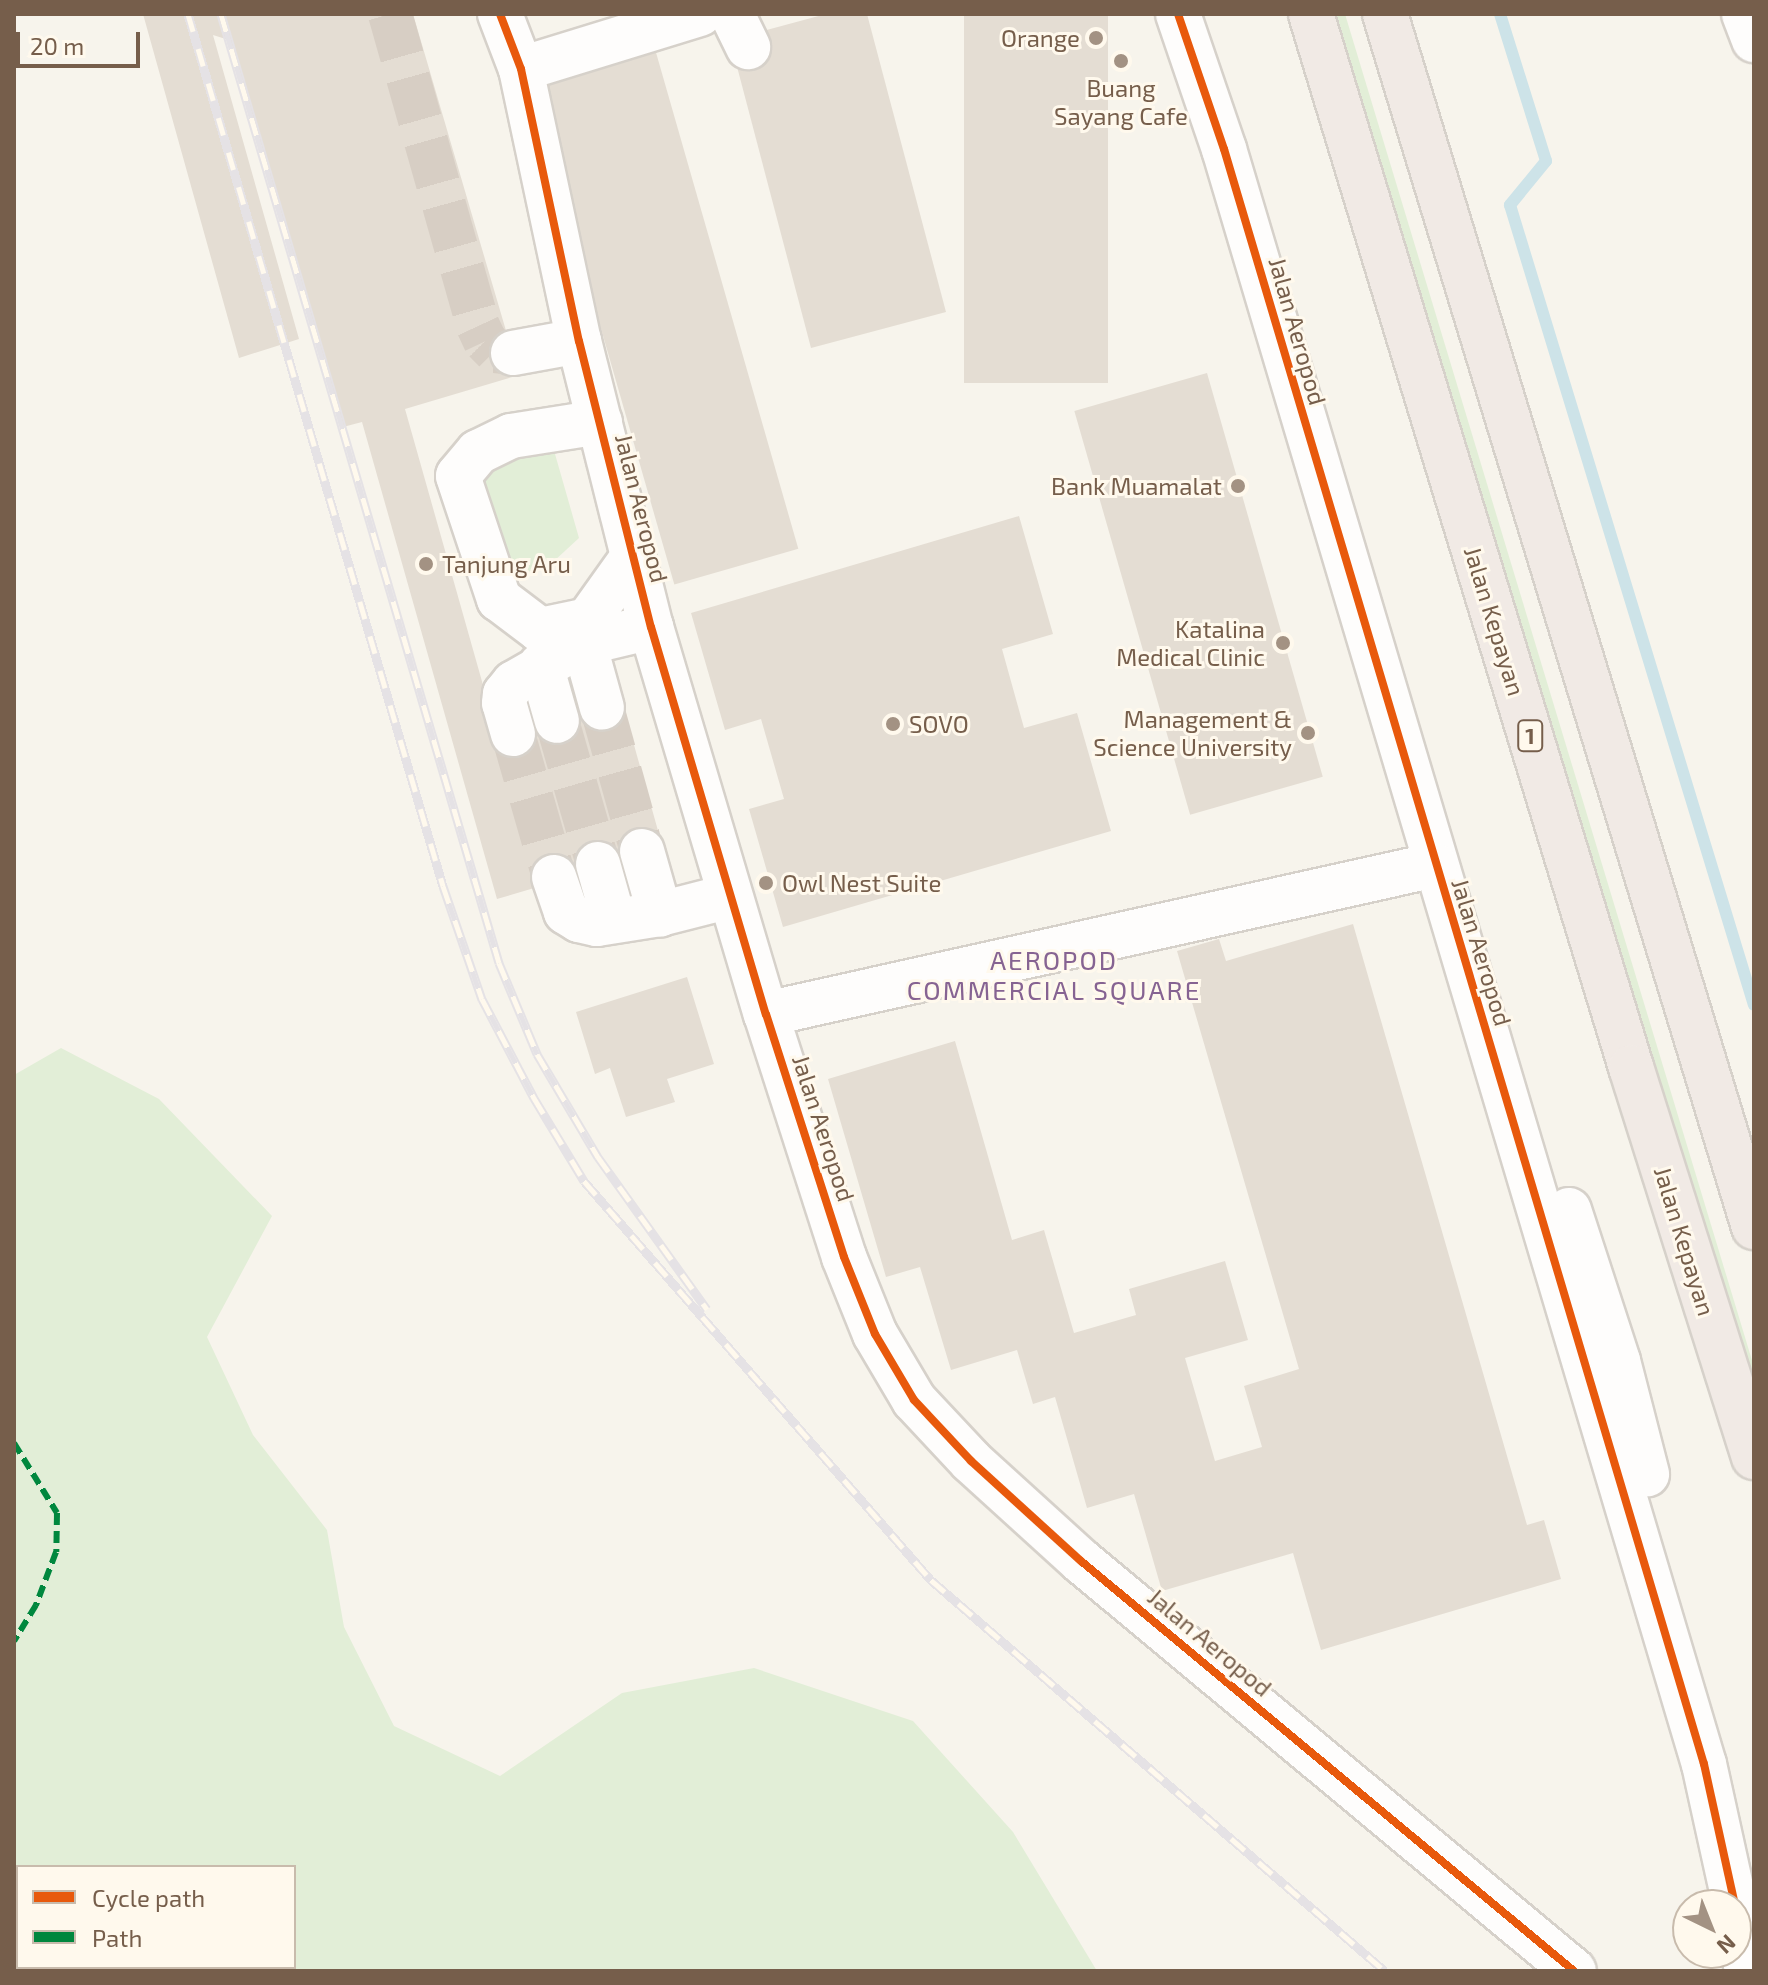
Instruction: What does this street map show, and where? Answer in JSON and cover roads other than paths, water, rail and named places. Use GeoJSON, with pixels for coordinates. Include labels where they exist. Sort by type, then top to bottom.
{"type":"FeatureCollection","features":[{"type":"Feature","properties":{"kind":"highway","name":"Jalan Kepayan"},"geometry":{"type":"LineString","coordinates":[[1311,14],[1626,1052],[1754,1457]]}},
{"type":"Feature","properties":{"kind":"highway"},"geometry":{"type":"LineString","coordinates":[[1385,14],[1754,1227]]}},
{"type":"Feature","properties":{"kind":"street","name":"Jalan Aeropod"},"geometry":{"type":"LineString","coordinates":[[500,14],[521,69],[579,341],[651,627],[766,1014],[844,1257],[875,1334],[914,1400],[971,1461],[1081,1561],[1574,1971]]}},
{"type":"Feature","properties":{"kind":"street"},"geometry":{"type":"LineString","coordinates":[[521,69],[700,14]]}},
{"type":"Feature","properties":{"kind":"street","name":"Jalan Aeropod"},"geometry":{"type":"LineString","coordinates":[[1178,14],[1224,149],[1704,1764],[1732,1889]]}},
{"type":"Feature","properties":{"kind":"street"},"geometry":{"type":"LineString","coordinates":[[1744,14],[1754,40]]}},
{"type":"Feature","properties":{"kind":"street"},"geometry":{"type":"LineString","coordinates":[[513,353],[579,341]]}},
{"type":"Feature","properties":{"kind":"street"},"geometry":{"type":"LineString","coordinates":[[600,422],[511,436],[478,452],[458,476],[499,599],[540,630],[588,620],[633,557]]}},
{"type":"Feature","properties":{"kind":"street"},"geometry":{"type":"LineString","coordinates":[[513,734],[504,703],[505,694],[541,665],[584,643],[651,627]]}},
{"type":"Feature","properties":{"kind":"street"},"geometry":{"type":"LineString","coordinates":[[584,643],[602,708]]}},
{"type":"Feature","properties":{"kind":"street"},"geometry":{"type":"LineString","coordinates":[[541,665],[557,721]]}},
{"type":"Feature","properties":{"kind":"street"},"geometry":{"type":"LineString","coordinates":[[642,851],[660,914]]}},
{"type":"Feature","properties":{"kind":"street"},"geometry":{"type":"LineString","coordinates":[[598,864],[614,921]]}},
{"type":"Feature","properties":{"kind":"street"},"geometry":{"type":"LineString","coordinates":[[766,1014],[1435,865]]}},
{"type":"Feature","properties":{"kind":"street"},"geometry":{"type":"LineString","coordinates":[[554,877],[566,912],[579,920],[597,924],[660,914],[730,896]]}},
{"type":"Feature","properties":{"kind":"waterway"},"geometry":{"type":"LineString","coordinates":[[1500,14],[1546,161],[1510,205],[1754,1005]]}},
{"type":"Feature","properties":{"kind":"tunnel"},"geometry":{"type":"LineString","coordinates":[[390,14],[478,326],[485,341],[495,351],[513,353]]}},
{"type":"Feature","properties":{"kind":"tunnel"},"geometry":{"type":"LineString","coordinates":[[602,708],[642,851]]}},
{"type":"Feature","properties":{"kind":"tunnel"},"geometry":{"type":"LineString","coordinates":[[557,721],[598,864]]}},
{"type":"Feature","properties":{"kind":"tunnel"},"geometry":{"type":"LineString","coordinates":[[513,734],[554,877]]}},
{"type":"Feature","properties":{"kind":"railway"},"geometry":{"type":"LineString","coordinates":[[188,14],[443,886],[482,999],[534,1098],[584,1181],[931,1580],[1385,1971]]}},
{"type":"Feature","properties":{"kind":"railway"},"geometry":{"type":"LineString","coordinates":[[221,14],[499,963],[537,1054],[598,1157],[707,1309]]}},
{"type":"Feature","properties":{"kind":"place","name":"Orange"},"geometry":{"type":"Point","coordinates":[1096,38]}},
{"type":"Feature","properties":{"kind":"place","name":"Buang Sayang Cafe"},"geometry":{"type":"Point","coordinates":[1121,61]}},
{"type":"Feature","properties":{"kind":"place","name":"Bank Muamalat"},"geometry":{"type":"Point","coordinates":[1238,486]}},
{"type":"Feature","properties":{"kind":"place","name":"Tanjung Aru"},"geometry":{"type":"Point","coordinates":[426,564]}},
{"type":"Feature","properties":{"kind":"place","name":"Katalina Medical Clinic"},"geometry":{"type":"Point","coordinates":[1283,643]}},
{"type":"Feature","properties":{"kind":"place","name":"SOVO"},"geometry":{"type":"Point","coordinates":[893,724]}},
{"type":"Feature","properties":{"kind":"place","name":"Management & Science University"},"geometry":{"type":"Point","coordinates":[1308,733]}},
{"type":"Feature","properties":{"kind":"place","name":"Owl Nest Suite"},"geometry":{"type":"Point","coordinates":[766,883]}},
{"type":"Feature","properties":{"kind":"district","name":"AEROPOD COMMERCIAL SQUARE"},"geometry":{"type":"Point","coordinates":[1054,975]}}]}
